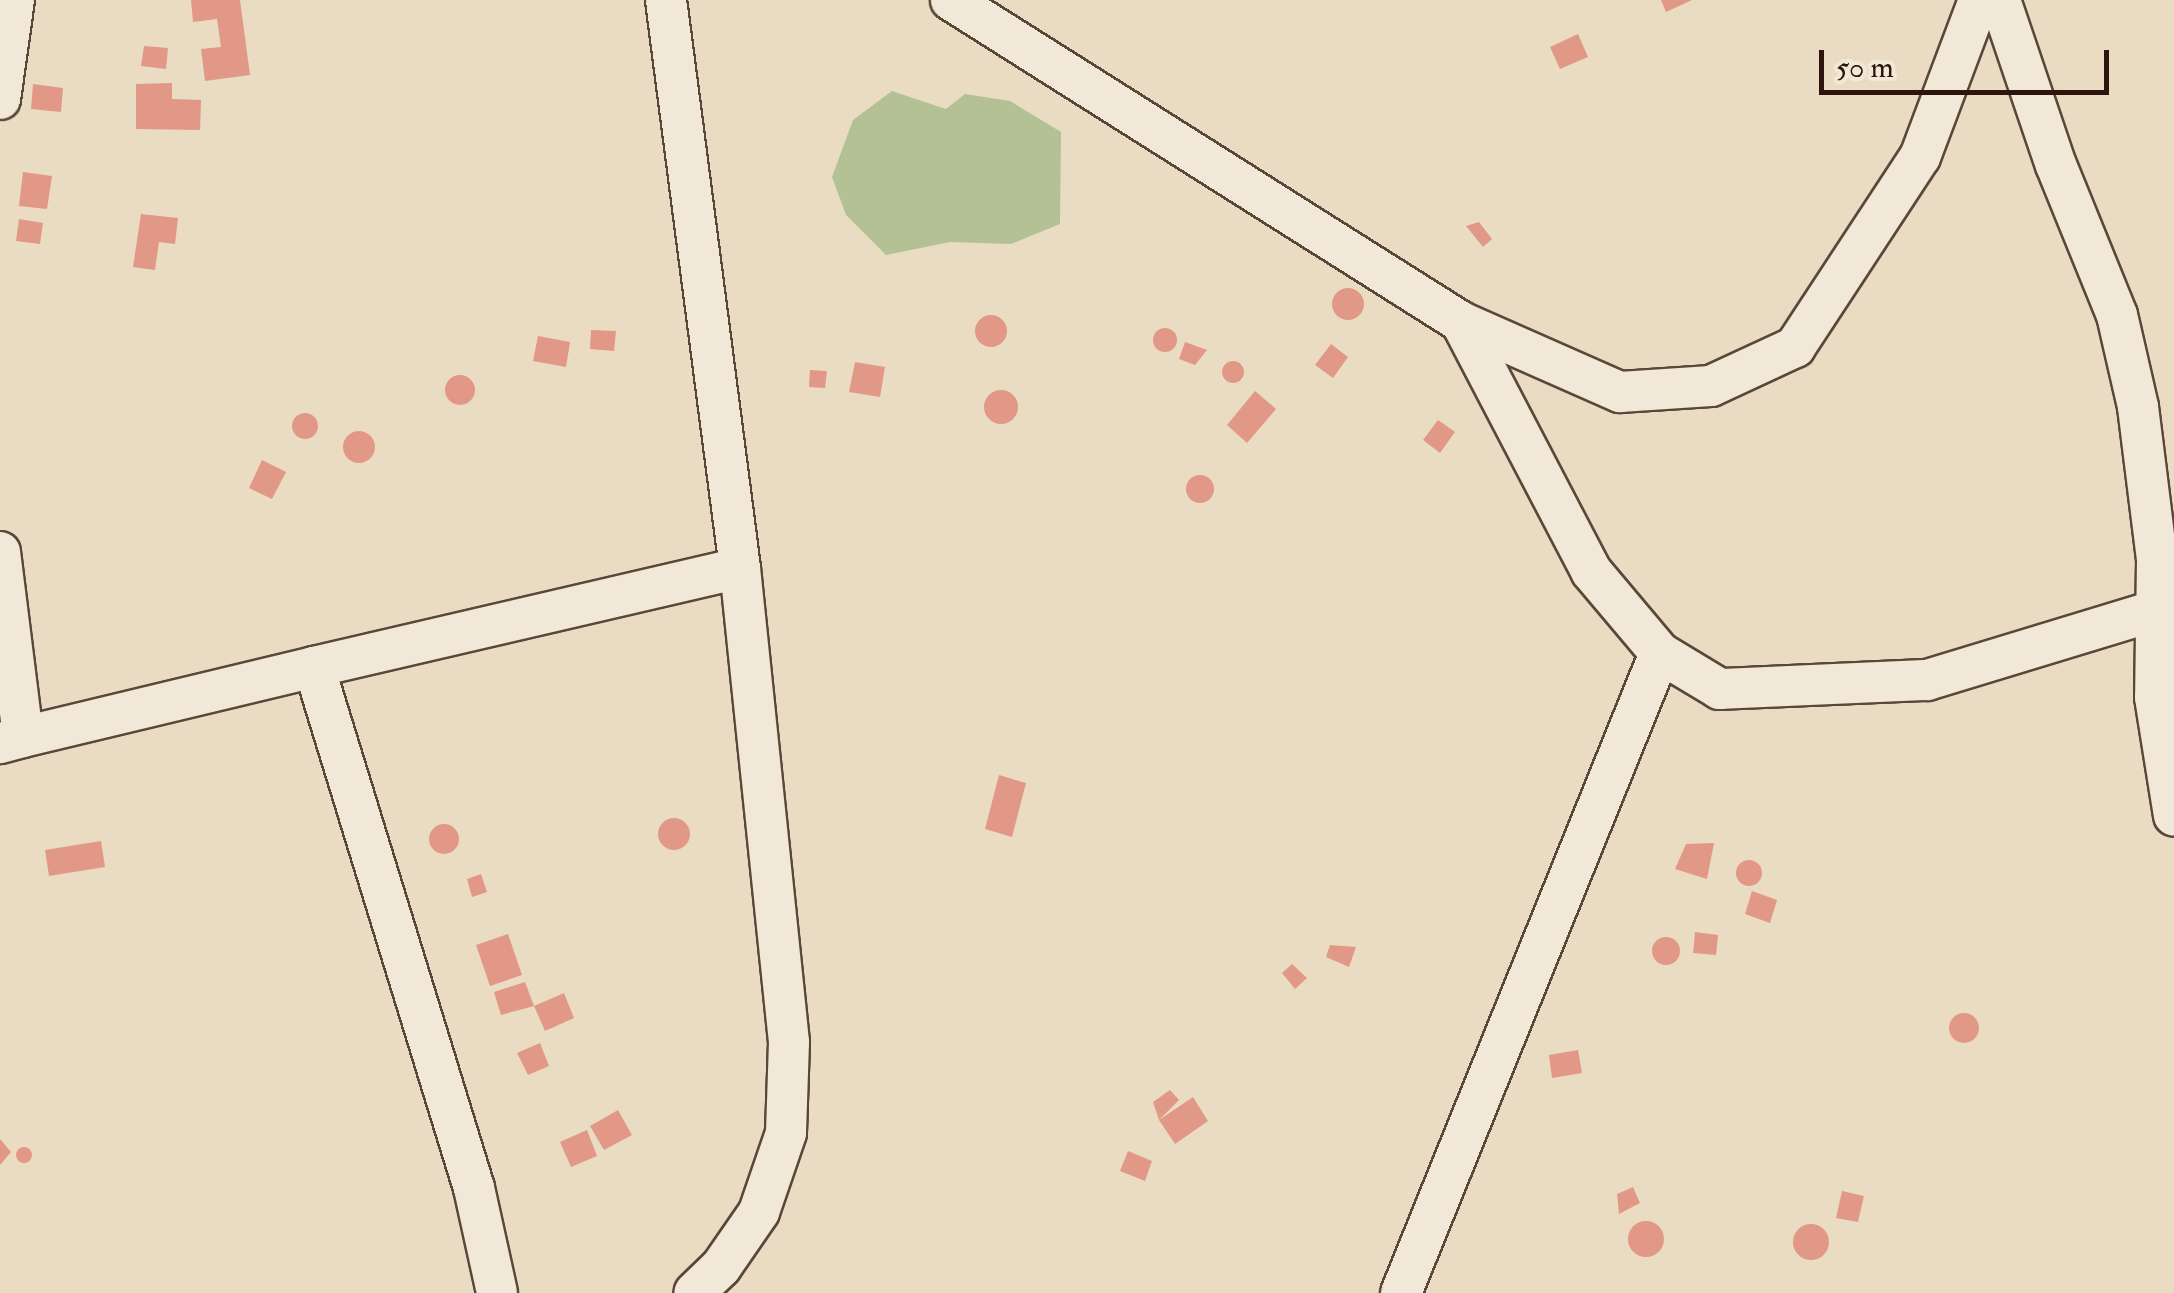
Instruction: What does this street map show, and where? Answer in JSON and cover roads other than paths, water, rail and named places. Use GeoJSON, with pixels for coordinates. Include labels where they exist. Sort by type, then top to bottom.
{"type":"FeatureCollection","features":[{"type":"Feature","properties":{"kind":"street"},"geometry":{"type":"LineString","coordinates":[[0,99],[14,0]]}},
{"type":"Feature","properties":{"kind":"street"},"geometry":{"type":"LineString","coordinates":[[666,0],[740,568],[789,1042],[786,1133],[759,1212],[721,1267],[694,1293]]}},
{"type":"Feature","properties":{"kind":"street"},"geometry":{"type":"LineString","coordinates":[[951,0],[1461,322],[1620,392],[1711,386],[1795,347],[1920,157],[1979,0]]}},
{"type":"Feature","properties":{"kind":"street"},"geometry":{"type":"LineString","coordinates":[[2000,0],[2056,166],[2118,315],[2152,494],[2166,606],[2155,697],[2174,815]]}},
{"type":"Feature","properties":{"kind":"street"},"geometry":{"type":"LineString","coordinates":[[1461,322],[1591,571],[1660,653],[1720,688],[1927,680],[2166,606]]}},
{"type":"Feature","properties":{"kind":"street"},"geometry":{"type":"LineString","coordinates":[[0,552],[12,740],[740,568]]}},
{"type":"Feature","properties":{"kind":"street"},"geometry":{"type":"LineString","coordinates":[[1400,1293],[1660,653]]}},
{"type":"Feature","properties":{"kind":"street"},"geometry":{"type":"LineString","coordinates":[[314,668],[469,1170],[497,1293]]}}]}
